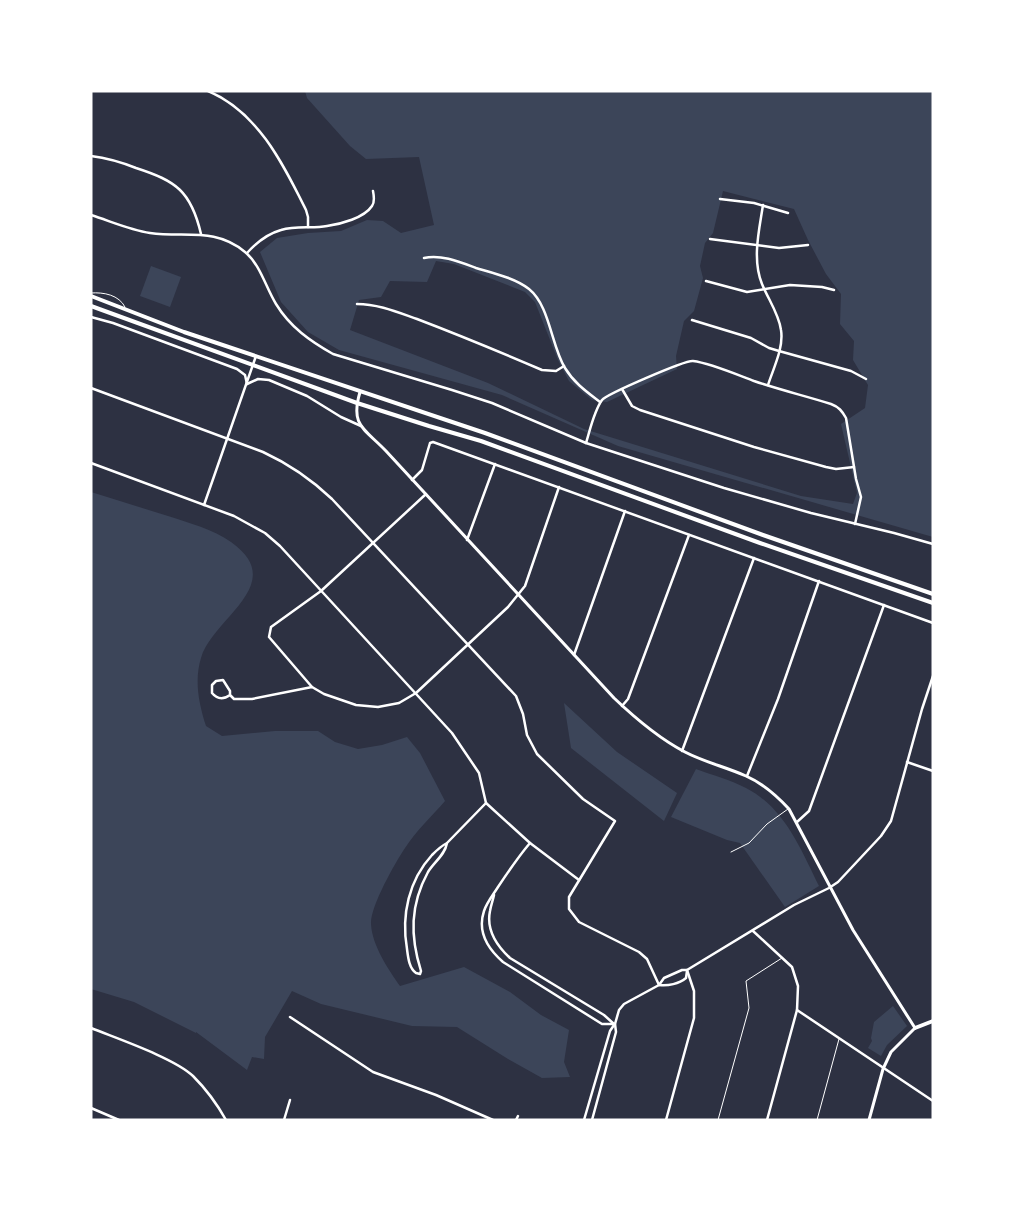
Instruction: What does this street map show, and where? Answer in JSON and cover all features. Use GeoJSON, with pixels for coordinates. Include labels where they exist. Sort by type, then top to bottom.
{"type":"FeatureCollection","features":[{"type":"Feature","properties":{"kind":"main road"},"geometry":{"type":"LineString","coordinates":[[91,294],[127,310],[256,356],[485,433],[763,535],[933,594]]}},
{"type":"Feature","properties":{"kind":"main road"},"geometry":{"type":"LineString","coordinates":[[91,306],[357,403],[482,441],[760,543],[933,603]]}},
{"type":"Feature","properties":{"kind":"main road"},"geometry":{"type":"LineString","coordinates":[[915,1028],[933,1021]]}},
{"type":"Feature","properties":{"kind":"street"},"geometry":{"type":"LineString","coordinates":[[208,91],[238,110],[255,125],[274,150],[306,210],[308,227]]}},
{"type":"Feature","properties":{"kind":"street"},"geometry":{"type":"LineString","coordinates":[[91,156],[117,161],[159,176],[175,185],[190,201],[197,214],[201,234]]}},
{"type":"Feature","properties":{"kind":"street"},"geometry":{"type":"LineString","coordinates":[[247,253],[266,236],[280,230],[327,227],[362,214],[372,206],[374,200],[373,191]]}},
{"type":"Feature","properties":{"kind":"street"},"geometry":{"type":"LineString","coordinates":[[720,199],[763,205],[788,213]]}},
{"type":"Feature","properties":{"kind":"street"},"geometry":{"type":"LineString","coordinates":[[763,205],[757,244],[758,272],[782,330],[782,341],[768,386]]}},
{"type":"Feature","properties":{"kind":"street"},"geometry":{"type":"LineString","coordinates":[[91,215],[150,233],[201,234],[219,237],[234,244],[247,253],[260,272],[276,304],[287,319],[308,339],[333,354],[492,403],[586,443],[724,488],[933,544]]}},
{"type":"Feature","properties":{"kind":"street"},"geometry":{"type":"LineString","coordinates":[[710,239],[780,248],[808,245]]}},
{"type":"Feature","properties":{"kind":"street"},"geometry":{"type":"LineString","coordinates":[[424,258],[437,257],[463,264],[518,282],[528,288],[536,296],[541,306],[564,366],[579,386],[600,402]]}},
{"type":"Feature","properties":{"kind":"street"},"geometry":{"type":"LineString","coordinates":[[706,280],[747,292],[790,285],[822,287],[834,290]]}},
{"type":"Feature","properties":{"kind":"street"},"geometry":{"type":"LineString","coordinates":[[357,304],[374,304],[437,327],[542,370],[556,371],[564,366]]}},
{"type":"Feature","properties":{"kind":"street"},"geometry":{"type":"LineString","coordinates":[[91,317],[113,323],[237,369],[245,375],[246,384]]}},
{"type":"Feature","properties":{"kind":"street"},"geometry":{"type":"LineString","coordinates":[[692,320],[751,338],[769,348],[851,371],[866,379]]}},
{"type":"Feature","properties":{"kind":"street"},"geometry":{"type":"LineString","coordinates":[[204,505],[256,356]]}},
{"type":"Feature","properties":{"kind":"street"},"geometry":{"type":"LineString","coordinates":[[586,443],[600,402],[606,396],[684,362],[693,361],[768,386],[838,406],[846,418],[861,497],[855,524]]}},
{"type":"Feature","properties":{"kind":"street"},"geometry":{"type":"LineString","coordinates":[[246,384],[258,379],[269,380],[308,396],[342,417],[361,426]]}},
{"type":"Feature","properties":{"kind":"street"},"geometry":{"type":"LineString","coordinates":[[91,388],[262,452],[298,470],[332,499],[516,696],[523,714],[527,735],[537,754],[583,799],[615,821],[569,896],[569,909],[579,922],[639,952],[647,959],[659,985]]}},
{"type":"Feature","properties":{"kind":"street"},"geometry":{"type":"LineString","coordinates":[[622,389],[632,406],[649,413],[754,448],[826,467],[836,469],[854,467]]}},
{"type":"Feature","properties":{"kind":"street"},"geometry":{"type":"LineString","coordinates":[[360,392],[356,414],[357,421],[361,426],[622,706],[647,727],[682,751],[700,760],[747,776],[777,796],[788,809],[797,822],[829,888],[853,930],[915,1028],[893,1049],[883,1069],[869,1120]]}},
{"type":"Feature","properties":{"kind":"street"},"geometry":{"type":"LineString","coordinates":[[412,480],[422,470],[430,443],[432,442],[933,623]]}},
{"type":"Feature","properties":{"kind":"street"},"geometry":{"type":"LineString","coordinates":[[91,463],[234,516],[265,533],[280,546],[452,733],[480,773],[486,803],[530,843],[579,880]]}},
{"type":"Feature","properties":{"kind":"street"},"geometry":{"type":"LineString","coordinates":[[467,540],[495,464]]}},
{"type":"Feature","properties":{"kind":"street"},"geometry":{"type":"LineString","coordinates":[[426,494],[321,591],[271,627],[269,637],[312,688],[356,705],[378,707],[399,703],[416,693],[519,595],[528,579],[559,487]]}},
{"type":"Feature","properties":{"kind":"street"},"geometry":{"type":"LineString","coordinates":[[574,655],[625,511]]}},
{"type":"Feature","properties":{"kind":"street"},"geometry":{"type":"LineString","coordinates":[[622,706],[628,700],[689,535]]}},
{"type":"Feature","properties":{"kind":"street"},"geometry":{"type":"LineString","coordinates":[[682,751],[687,743],[754,558]]}},
{"type":"Feature","properties":{"kind":"street"},"geometry":{"type":"LineString","coordinates":[[747,776],[778,699],[819,581]]}},
{"type":"Feature","properties":{"kind":"street"},"geometry":{"type":"LineString","coordinates":[[797,822],[809,811],[884,605]]}},
{"type":"Feature","properties":{"kind":"street"},"geometry":{"type":"LineString","coordinates":[[592,1120],[616,1032],[615,1024],[619,1010],[624,1004],[659,985],[664,978],[682,970],[687,970],[794,905],[829,888],[838,882],[882,836],[891,821],[933,676]]}},
{"type":"Feature","properties":{"kind":"street"},"geometry":{"type":"LineString","coordinates":[[230,695],[226,698],[215,696],[212,693],[212,685],[216,681],[222,680],[234,699],[252,699],[312,688]]}},
{"type":"Feature","properties":{"kind":"street"},"geometry":{"type":"LineString","coordinates":[[907,762],[933,771]]}},
{"type":"Feature","properties":{"kind":"street"},"geometry":{"type":"LineString","coordinates":[[447,843],[446,849],[430,870],[418,895],[414,909],[413,937],[422,971],[420,974],[413,971],[410,966],[405,937],[406,915],[413,885],[420,870],[441,845],[447,843],[486,803]]}},
{"type":"Feature","properties":{"kind":"street"},"geometry":{"type":"LineString","coordinates":[[530,843],[490,897],[484,910],[482,923],[484,939],[492,952],[503,962],[602,1024],[615,1024]]}},
{"type":"Feature","properties":{"kind":"street"},"geometry":{"type":"LineString","coordinates":[[494,893],[489,912],[490,925],[493,937],[499,948],[510,958],[604,1015],[615,1024]]}},
{"type":"Feature","properties":{"kind":"street"},"geometry":{"type":"LineString","coordinates":[[753,931],[792,968],[798,986],[797,1010],[767,1120]]}},
{"type":"Feature","properties":{"kind":"street"},"geometry":{"type":"LineString","coordinates":[[405,937],[413,937]]}},
{"type":"Feature","properties":{"kind":"street"},"geometry":{"type":"LineString","coordinates":[[659,985],[666,986],[682,981],[686,978],[687,970]]}},
{"type":"Feature","properties":{"kind":"street"},"geometry":{"type":"LineString","coordinates":[[666,1120],[694,1018],[694,991],[687,970]]}},
{"type":"Feature","properties":{"kind":"street"},"geometry":{"type":"LineString","coordinates":[[797,1010],[933,1101]]}},
{"type":"Feature","properties":{"kind":"street"},"geometry":{"type":"LineString","coordinates":[[290,1017],[374,1072],[436,1095],[493,1120]]}},
{"type":"Feature","properties":{"kind":"street"},"geometry":{"type":"LineString","coordinates":[[584,1120],[610,1030],[615,1024]]}},
{"type":"Feature","properties":{"kind":"street"},"geometry":{"type":"LineString","coordinates":[[91,1028],[169,1061],[192,1075],[215,1101],[226,1120]]}},
{"type":"Feature","properties":{"kind":"street"},"geometry":{"type":"LineString","coordinates":[[284,1120],[290,1100]]}},
{"type":"Feature","properties":{"kind":"street"},"geometry":{"type":"LineString","coordinates":[[91,1108],[120,1120]]}},
{"type":"Feature","properties":{"kind":"street"},"geometry":{"type":"LineString","coordinates":[[516,1120],[518,1116]]}},
{"type":"Feature","properties":{"kind":"lane"},"geometry":{"type":"LineString","coordinates":[[91,294],[103,292],[122,302],[127,310]]}},
{"type":"Feature","properties":{"kind":"lane"},"geometry":{"type":"LineString","coordinates":[[731,852],[749,843],[768,824],[788,809]]}},
{"type":"Feature","properties":{"kind":"lane"},"geometry":{"type":"LineString","coordinates":[[718,1120],[749,1008],[746,981],[782,957]]}},
{"type":"Feature","properties":{"kind":"lane"},"geometry":{"type":"LineString","coordinates":[[817,1120],[839,1039]]}},
{"type":"Feature","properties":{"kind":"shaded area"},"geometry":{"type":"Polygon","coordinates":[[[305,91],[933,91],[933,537],[618,446],[502,395],[339,350],[308,332],[281,302],[260,252],[277,238],[308,233],[341,231],[367,220],[383,221],[401,233],[434,225],[419,157],[366,159],[350,146],[307,98],[305,91]],[[723,191],[713,233],[705,243],[700,266],[703,278],[694,311],[684,321],[676,356],[677,369],[607,402],[592,400],[569,381],[558,360],[535,302],[525,292],[454,264],[436,261],[427,282],[390,281],[381,297],[359,300],[350,330],[488,383],[584,429],[801,496],[853,504],[857,493],[841,424],[865,408],[868,385],[853,360],[854,341],[840,324],[841,294],[826,274],[794,209],[723,191]]]}},
{"type":"Feature","properties":{"kind":"shaded area"},"geometry":{"type":"Polygon","coordinates":[[[151,266],[181,277],[170,307],[140,296],[151,266]]]}},
{"type":"Feature","properties":{"kind":"shaded area"},"geometry":{"type":"Polygon","coordinates":[[[91,492],[209,530],[224,537],[247,557],[253,572],[250,587],[242,601],[208,643],[201,658],[198,692],[206,726],[222,736],[275,731],[318,731],[335,742],[358,749],[382,745],[407,737],[420,753],[445,801],[409,842],[384,885],[374,907],[371,924],[377,948],[400,986],[464,967],[510,992],[541,1015],[569,1030],[564,1062],[570,1077],[542,1078],[457,1027],[412,1026],[321,1004],[292,991],[265,1037],[264,1059],[252,1057],[247,1070],[196,1032],[134,1002],[91,989],[91,492]]]}},
{"type":"Feature","properties":{"kind":"shaded area"},"geometry":{"type":"Polygon","coordinates":[[[564,703],[617,752],[677,793],[664,821],[571,748],[564,703]]]}},
{"type":"Feature","properties":{"kind":"shaded area"},"geometry":{"type":"Polygon","coordinates":[[[696,769],[728,780],[760,796],[781,818],[790,831],[819,886],[785,907],[740,843],[727,840],[671,817],[696,769]]]}},
{"type":"Feature","properties":{"kind":"shaded area"},"geometry":{"type":"Polygon","coordinates":[[[893,1006],[907,1026],[887,1045],[881,1056],[868,1048],[872,1041],[874,1022],[893,1006]]]}}]}
